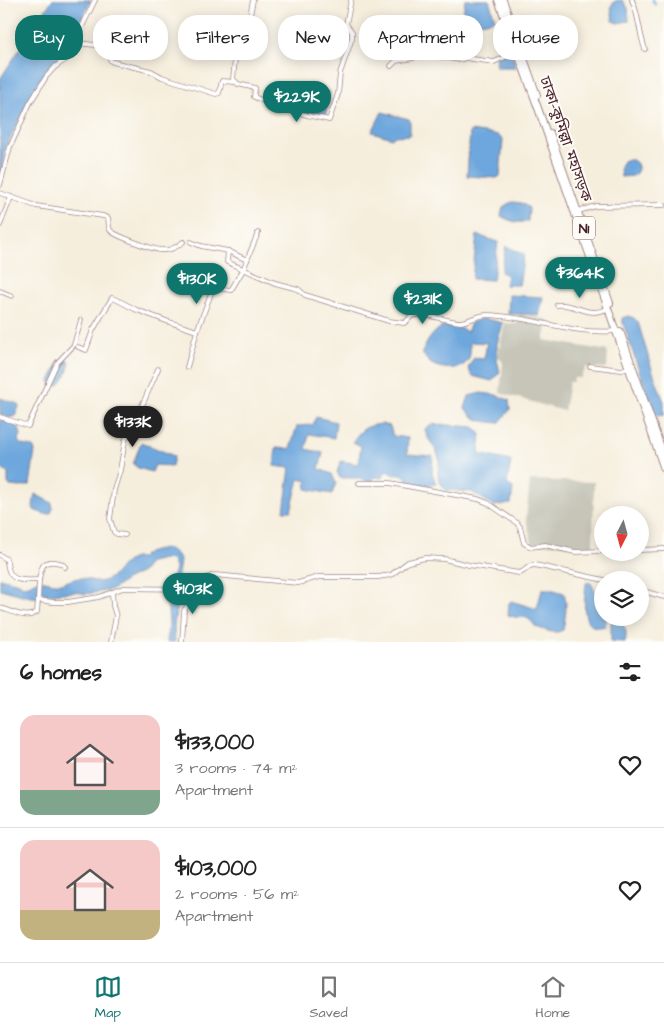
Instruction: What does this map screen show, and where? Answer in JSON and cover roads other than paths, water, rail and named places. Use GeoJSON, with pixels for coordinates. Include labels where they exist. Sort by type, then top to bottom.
{"type":"FeatureCollection","features":[{"type":"Feature","properties":{"kind":"highway","name":"ঢাকা–কুমিল্লা মহাসড়ক"},"geometry":{"type":"LineString","coordinates":[[498,0],[504,15]]}},
{"type":"Feature","properties":{"kind":"highway","name":"ঢাকা–কুমিল্লা মহাসড়ক"},"geometry":{"type":"LineString","coordinates":[[503,0],[508,15]]}},
{"type":"Feature","properties":{"kind":"highway","name":"ঢাকা–কুমিল্লা মহাসড়ক"},"geometry":{"type":"LineString","coordinates":[[522,60],[578,210],[664,456]]}},
{"type":"Feature","properties":{"kind":"highway","name":"ঢাকা–কুমিল্লা মহাসড়ক"},"geometry":{"type":"LineString","coordinates":[[522,60],[664,469]]}},
{"type":"Feature","properties":{"kind":"street"},"geometry":{"type":"LineString","coordinates":[[83,27],[95,0]]}},
{"type":"Feature","properties":{"kind":"street"},"geometry":{"type":"LineString","coordinates":[[235,82],[233,79],[236,49],[233,46],[235,30],[247,30],[253,0]]}},
{"type":"Feature","properties":{"kind":"street"},"geometry":{"type":"LineString","coordinates":[[83,44],[105,46],[113,62],[151,71],[162,77],[216,94],[219,92],[222,81],[235,82],[255,88],[254,96],[274,106],[329,120],[338,94],[340,72],[352,38],[352,32],[346,24],[351,0]]}},
{"type":"Feature","properties":{"kind":"street"},"geometry":{"type":"LineString","coordinates":[[632,0],[635,6],[640,37],[645,49]]}},
{"type":"Feature","properties":{"kind":"street"},"geometry":{"type":"LineString","coordinates":[[392,66],[396,61],[412,58],[419,53],[460,60],[466,58],[494,62],[499,60]]}},
{"type":"Feature","properties":{"kind":"street"},"geometry":{"type":"LineString","coordinates":[[0,185],[10,147],[30,103],[46,77],[65,60]]}},
{"type":"Feature","properties":{"kind":"street"},"geometry":{"type":"LineString","coordinates":[[0,193],[36,206],[103,216],[108,218],[111,232],[125,239],[161,250],[174,248],[183,242]]}},
{"type":"Feature","properties":{"kind":"street"},"geometry":{"type":"LineString","coordinates":[[0,225],[11,197]]}},
{"type":"Feature","properties":{"kind":"street"},"geometry":{"type":"LineString","coordinates":[[578,210],[596,206],[664,205]]}},
{"type":"Feature","properties":{"kind":"street"},"geometry":{"type":"LineString","coordinates":[[187,367],[197,331],[213,288],[231,290],[243,270],[258,233]]}},
{"type":"Feature","properties":{"kind":"street"},"geometry":{"type":"LineString","coordinates":[[191,242],[228,251],[247,260]]}},
{"type":"Feature","properties":{"kind":"street"},"geometry":{"type":"LineString","coordinates":[[228,251],[227,262],[243,270],[275,283],[298,289],[306,295],[389,321],[404,323],[410,317],[418,314],[462,322],[479,315],[487,315],[527,319],[579,331],[595,333],[615,332]]}},
{"type":"Feature","properties":{"kind":"street"},"geometry":{"type":"LineString","coordinates":[[0,291],[12,296]]}},
{"type":"Feature","properties":{"kind":"street"},"geometry":{"type":"LineString","coordinates":[[78,347],[86,350],[94,330],[112,298],[123,301],[170,323],[197,331]]}},
{"type":"Feature","properties":{"kind":"street"},"geometry":{"type":"LineString","coordinates":[[557,305],[570,304],[579,310],[592,312],[607,309]]}},
{"type":"Feature","properties":{"kind":"street"},"geometry":{"type":"LineString","coordinates":[[0,416],[28,426],[57,363],[74,345],[81,320]]}},
{"type":"Feature","properties":{"kind":"street"},"geometry":{"type":"LineString","coordinates":[[590,366],[622,370],[628,368]]}},
{"type":"Feature","properties":{"kind":"street"},"geometry":{"type":"LineString","coordinates":[[125,536],[114,532],[110,519],[114,490],[125,441],[128,434],[136,427],[137,416],[158,369]]}},
{"type":"Feature","properties":{"kind":"street"},"geometry":{"type":"LineString","coordinates":[[359,483],[390,483],[478,499],[488,503],[517,523],[520,527],[524,543],[531,547],[545,545],[575,552],[594,551]]}},
{"type":"Feature","properties":{"kind":"street"},"geometry":{"type":"LineString","coordinates":[[649,550],[664,549]]}},
{"type":"Feature","properties":{"kind":"street"},"geometry":{"type":"LineString","coordinates":[[0,555],[6,558],[9,572],[14,577],[26,581],[39,580]]}},
{"type":"Feature","properties":{"kind":"street"},"geometry":{"type":"LineString","coordinates":[[38,599],[60,602],[98,596],[123,588],[179,590],[191,587],[203,579],[215,575],[298,583],[320,577],[378,577],[391,575],[408,562],[426,558],[444,559],[519,573],[531,565],[535,565],[594,578]]}},
{"type":"Feature","properties":{"kind":"street"},"geometry":{"type":"LineString","coordinates":[[0,608],[21,615],[32,615],[37,612],[42,566],[45,562],[49,561],[60,562],[65,567]]}},
{"type":"Feature","properties":{"kind":"street"},"geometry":{"type":"LineString","coordinates":[[182,642],[184,611],[189,602],[191,587]]}},
{"type":"Feature","properties":{"kind":"street"},"geometry":{"type":"LineString","coordinates":[[112,592],[116,616],[112,642]]}},
{"type":"Feature","properties":{"kind":"street"},"geometry":{"type":"LineString","coordinates":[[649,593],[664,597]]}},
{"type":"Feature","properties":{"kind":"water"},"geometry":{"type":"Polygon","coordinates":[[[52,0],[91,0],[83,17],[83,15],[42,15],[52,0]]]}},
{"type":"Feature","properties":{"kind":"water"},"geometry":{"type":"Polygon","coordinates":[[[465,0],[489,0],[494,15],[493,20],[483,22],[483,15],[463,15],[465,0]]]}},
{"type":"Feature","properties":{"kind":"water"},"geometry":{"type":"Polygon","coordinates":[[[622,0],[628,8],[629,21],[617,23],[613,21],[611,6],[615,1],[622,0]]]}},
{"type":"Feature","properties":{"kind":"water"},"geometry":{"type":"Polygon","coordinates":[[[15,56],[15,60],[58,60],[53,63],[36,86],[5,149],[0,178],[0,79],[15,56]]]}},
{"type":"Feature","properties":{"kind":"water"},"geometry":{"type":"Polygon","coordinates":[[[497,60],[514,60],[516,67],[496,67],[497,60]]]}},
{"type":"Feature","properties":{"kind":"water"},"geometry":{"type":"Polygon","coordinates":[[[307,91],[330,92],[326,114],[307,114],[307,91]]]}},
{"type":"Feature","properties":{"kind":"water"},"geometry":{"type":"Polygon","coordinates":[[[382,112],[409,119],[410,135],[394,136],[392,138],[372,132],[382,112]]]}},
{"type":"Feature","properties":{"kind":"water"},"geometry":{"type":"Polygon","coordinates":[[[470,131],[498,135],[503,140],[500,176],[497,178],[467,176],[470,131]]]}},
{"type":"Feature","properties":{"kind":"water"},"geometry":{"type":"Polygon","coordinates":[[[628,159],[638,165],[637,171],[633,176],[621,177],[620,167],[623,161],[628,159]]]}},
{"type":"Feature","properties":{"kind":"water"},"geometry":{"type":"Polygon","coordinates":[[[513,202],[521,203],[529,208],[528,221],[514,222],[501,216],[504,206],[513,202]]]}},
{"type":"Feature","properties":{"kind":"water"},"geometry":{"type":"Polygon","coordinates":[[[477,235],[498,242],[493,280],[472,279],[477,235]]]}},
{"type":"Feature","properties":{"kind":"water"},"geometry":{"type":"Polygon","coordinates":[[[506,246],[524,255],[519,285],[505,285],[507,275],[501,272],[506,246]]]}},
{"type":"Feature","properties":{"kind":"water"},"geometry":{"type":"Polygon","coordinates":[[[509,295],[543,297],[539,316],[508,314],[509,295]]]}},
{"type":"Feature","properties":{"kind":"water"},"geometry":{"type":"Polygon","coordinates":[[[628,316],[638,322],[664,402],[664,415],[657,416],[652,409],[623,323],[622,318],[628,316]]]}},
{"type":"Feature","properties":{"kind":"water"},"geometry":{"type":"Polygon","coordinates":[[[482,318],[503,323],[497,344],[497,360],[500,372],[492,381],[472,376],[468,368],[474,358],[484,359],[487,343],[470,342],[469,358],[466,363],[457,368],[445,368],[434,365],[422,353],[429,339],[439,329],[452,325],[467,332],[471,323],[482,318]]]}},
{"type":"Feature","properties":{"kind":"water"},"geometry":{"type":"Polygon","coordinates":[[[66,359],[70,362],[67,373],[59,385],[52,385],[50,381],[60,361],[66,359]]]}},
{"type":"Feature","properties":{"kind":"water"},"geometry":{"type":"Polygon","coordinates":[[[481,393],[496,395],[509,400],[510,410],[499,423],[479,420],[472,416],[465,408],[469,396],[481,393]]]}},
{"type":"Feature","properties":{"kind":"water"},"geometry":{"type":"Polygon","coordinates":[[[0,398],[18,404],[19,407],[15,416],[9,418],[0,414],[0,398]]]}},
{"type":"Feature","properties":{"kind":"water"},"geometry":{"type":"Polygon","coordinates":[[[316,417],[336,422],[334,438],[309,434],[306,449],[323,453],[319,469],[332,474],[336,483],[332,494],[306,489],[307,481],[299,479],[291,511],[284,511],[290,468],[274,466],[276,448],[290,449],[297,426],[313,425],[316,417]]]}},
{"type":"Feature","properties":{"kind":"water"},"geometry":{"type":"Polygon","coordinates":[[[4,419],[13,422],[19,428],[21,435],[18,441],[22,445],[33,447],[35,451],[30,485],[21,487],[10,486],[8,483],[8,473],[0,468],[0,420],[4,419]]]}},
{"type":"Feature","properties":{"kind":"water"},"geometry":{"type":"Polygon","coordinates":[[[382,424],[390,426],[393,436],[408,438],[407,454],[433,456],[432,472],[436,484],[415,485],[408,482],[402,474],[395,475],[386,471],[382,478],[374,477],[373,481],[368,482],[361,478],[340,478],[337,472],[341,461],[358,464],[361,446],[353,442],[359,434],[373,425],[382,424]]]}},
{"type":"Feature","properties":{"kind":"water"},"geometry":{"type":"Polygon","coordinates":[[[432,424],[474,427],[481,434],[479,454],[511,461],[507,484],[513,488],[511,504],[494,506],[472,492],[446,490],[438,475],[438,455],[425,429],[432,424]]]}},
{"type":"Feature","properties":{"kind":"water"},"geometry":{"type":"Polygon","coordinates":[[[141,442],[174,456],[172,466],[155,465],[152,472],[138,468],[133,464],[141,442]]]}},
{"type":"Feature","properties":{"kind":"water"},"geometry":{"type":"Polygon","coordinates":[[[35,494],[52,503],[53,509],[50,514],[34,510],[35,494]]]}},
{"type":"Feature","properties":{"kind":"water"},"geometry":{"type":"Polygon","coordinates":[[[164,548],[171,550],[180,560],[179,588],[174,626],[175,642],[167,642],[169,624],[167,598],[175,568],[172,560],[164,559],[150,562],[142,572],[107,591],[85,594],[76,592],[43,594],[41,598],[36,598],[0,589],[0,578],[19,583],[23,586],[39,581],[59,583],[79,578],[103,581],[109,579],[130,560],[141,558],[145,554],[164,548]]]}},
{"type":"Feature","properties":{"kind":"water"},"geometry":{"type":"Polygon","coordinates":[[[586,583],[591,583],[594,590],[594,626],[605,626],[596,627],[590,625],[587,620],[584,605],[586,583]]]}},
{"type":"Feature","properties":{"kind":"water"},"geometry":{"type":"Polygon","coordinates":[[[542,589],[564,593],[566,607],[563,630],[556,632],[546,631],[536,627],[529,619],[508,615],[509,603],[511,601],[537,609],[542,589]]]}},
{"type":"Feature","properties":{"kind":"water"},"geometry":{"type":"Polygon","coordinates":[[[611,626],[623,626],[626,630],[625,642],[611,641],[611,626]]]}},
{"type":"Feature","properties":{"kind":"waterway"},"geometry":{"type":"LineString","coordinates":[[653,0],[655,4]]}}]}
